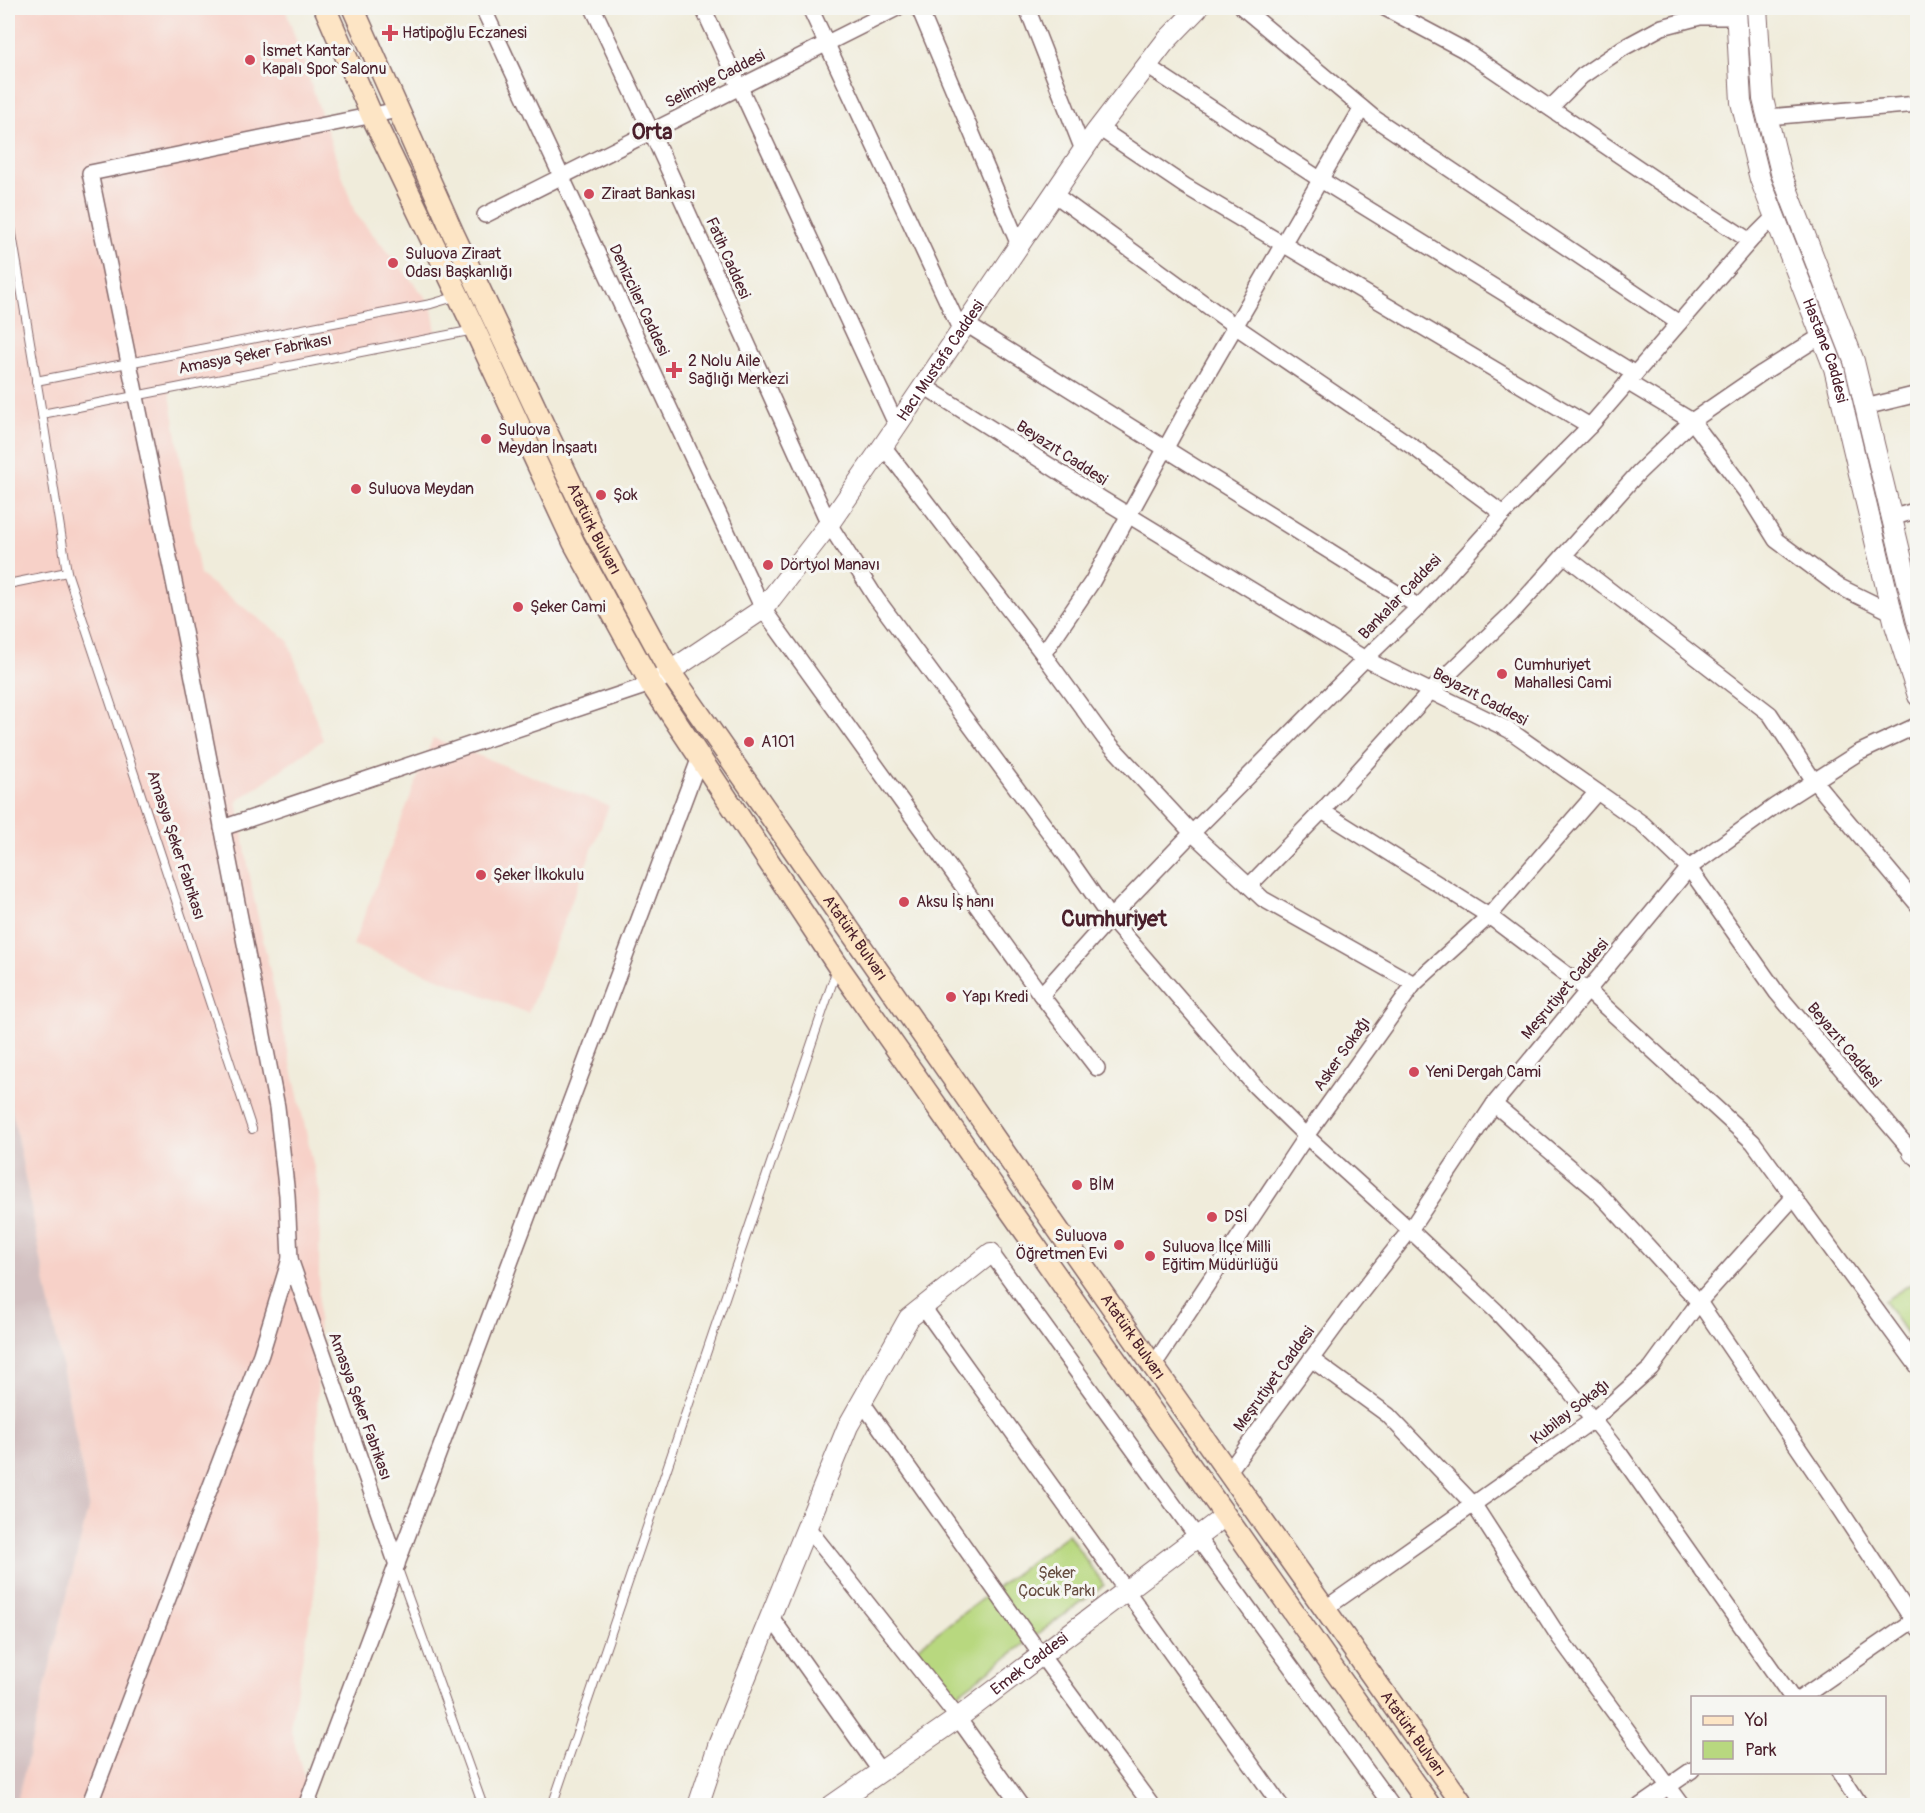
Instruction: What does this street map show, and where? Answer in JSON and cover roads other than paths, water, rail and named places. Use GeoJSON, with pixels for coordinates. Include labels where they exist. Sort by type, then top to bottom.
{"type":"FeatureCollection","features":[{"type":"Feature","properties":{"kind":"main road","name":"Atatürk Bulvarı"},"geometry":{"type":"LineString","coordinates":[[325,8],[372,116],[574,543],[651,684],[838,966],[1430,1806]]}},
{"type":"Feature","properties":{"kind":"main road","name":"Atatürk Bulvarı"},"geometry":{"type":"LineString","coordinates":[[353,8],[453,233],[593,530],[670,672],[1153,1366],[1464,1806]]}},
{"type":"Feature","properties":{"kind":"street","name":"Denizciler Caddesi"},"geometry":{"type":"LineString","coordinates":[[483,8],[763,609],[1041,995],[1097,1068]]}},
{"type":"Feature","properties":{"kind":"street","name":"Fatih Caddesi"},"geometry":{"type":"LineString","coordinates":[[593,8],[651,131],[828,524],[876,598],[1110,918],[1256,1087],[1496,1311],[1565,1385],[1626,1464],[1791,1696]]}},
{"type":"Feature","properties":{"kind":"street"},"geometry":{"type":"LineString","coordinates":[[703,8],[897,426]]}},
{"type":"Feature","properties":{"kind":"street"},"geometry":{"type":"LineString","coordinates":[[810,8],[964,327],[1419,607]]}},
{"type":"Feature","properties":{"kind":"street","name":"Selimiye Caddesi"},"geometry":{"type":"LineString","coordinates":[[484,215],[897,8]]}},
{"type":"Feature","properties":{"kind":"street"},"geometry":{"type":"LineString","coordinates":[[919,8],[1019,245]]}},
{"type":"Feature","properties":{"kind":"street"},"geometry":{"type":"LineString","coordinates":[[1027,8],[1083,150]]}},
{"type":"Feature","properties":{"kind":"street","name":"Hacı Mustafa Caddesi"},"geometry":{"type":"LineString","coordinates":[[651,684],[763,609],[884,446],[1083,150],[1164,42],[1198,8]]}},
{"type":"Feature","properties":{"kind":"street"},"geometry":{"type":"LineString","coordinates":[[1243,8],[1374,118],[1679,323]]}},
{"type":"Feature","properties":{"kind":"street"},"geometry":{"type":"LineString","coordinates":[[1385,8],[1464,50],[1750,241]]}},
{"type":"Feature","properties":{"kind":"street","name":"Hastane Caddesi"},"geometry":{"type":"LineString","coordinates":[[1757,8],[1762,99],[1781,173],[1854,362],[1917,626]]}},
{"type":"Feature","properties":{"kind":"street"},"geometry":{"type":"LineString","coordinates":[[1550,108],[1582,76],[1623,48],[1662,27],[1736,12]]}},
{"type":"Feature","properties":{"kind":"street","name":"Hastane Caddesi"},"geometry":{"type":"LineString","coordinates":[[1736,12],[1741,102],[1760,179],[1834,368],[1892,612],[1917,696]]}},
{"type":"Feature","properties":{"kind":"street"},"geometry":{"type":"LineString","coordinates":[[1147,66],[1631,378],[1692,421],[1746,492],[1776,540],[1838,586],[1892,612]]}},
{"type":"Feature","properties":{"kind":"street"},"geometry":{"type":"LineString","coordinates":[[1767,117],[1917,104]]}},
{"type":"Feature","properties":{"kind":"street"},"geometry":{"type":"LineString","coordinates":[[1043,654],[1092,582],[1235,326],[1362,108]]}},
{"type":"Feature","properties":{"kind":"street"},"geometry":{"type":"LineString","coordinates":[[89,1806],[261,1353],[290,1259],[287,1195],[276,1107],[90,173],[398,110]]}},
{"type":"Feature","properties":{"kind":"street"},"geometry":{"type":"LineString","coordinates":[[1099,128],[1185,186],[1590,426]]}},
{"type":"Feature","properties":{"kind":"street"},"geometry":{"type":"LineString","coordinates":[[1054,194],[1235,326],[1416,449],[1503,514]]}},
{"type":"Feature","properties":{"kind":"street","name":"Bankalar Caddesi"},"geometry":{"type":"LineString","coordinates":[[1041,995],[1110,918],[1192,833],[1419,607],[1503,514],[1590,426],[1750,241],[1775,216]]}},
{"type":"Feature","properties":{"kind":"street"},"geometry":{"type":"LineString","coordinates":[[1249,886],[1322,812],[1431,691],[1511,614],[1638,473],[1692,421],[1821,336]]}},
{"type":"Feature","properties":{"kind":"street","name":"Beyazıt Caddesi"},"geometry":{"type":"LineString","coordinates":[[924,386],[1128,515],[1365,659],[1509,730],[1643,824],[1689,868],[1777,993],[1916,1155]]}},
{"type":"Feature","properties":{"kind":"street"},"geometry":{"type":"LineString","coordinates":[[1865,407],[1917,394]]}},
{"type":"Feature","properties":{"kind":"street"},"geometry":{"type":"LineString","coordinates":[[884,446],[1043,654],[1105,740],[1192,833],[1263,899],[1414,984]]}},
{"type":"Feature","properties":{"kind":"street"},"geometry":{"type":"LineString","coordinates":[[1892,518],[1917,510]]}},
{"type":"Feature","properties":{"kind":"street"},"geometry":{"type":"LineString","coordinates":[[1564,555],[1770,714],[1814,781],[1917,905]]}},
{"type":"Feature","properties":{"kind":"street"},"geometry":{"type":"LineString","coordinates":[[222,828],[651,684]]}},
{"type":"Feature","properties":{"kind":"street","name":"Meşrutiyet Caddesi"},"geometry":{"type":"LineString","coordinates":[[1229,1471],[1410,1230],[1494,1104],[1689,868],[1775,806],[1858,753],[1917,725]]}},
{"type":"Feature","properties":{"kind":"street"},"geometry":{"type":"LineString","coordinates":[[306,1806],[700,757]]}},
{"type":"Feature","properties":{"kind":"street","name":"Asker Sokağı"},"geometry":{"type":"LineString","coordinates":[[1153,1366],[1306,1136],[1414,984],[1489,916],[1597,792]]}},
{"type":"Feature","properties":{"kind":"street"},"geometry":{"type":"LineString","coordinates":[[1322,812],[1489,916],[1587,990],[1753,1142],[1917,1367]]}},
{"type":"Feature","properties":{"kind":"street"},"geometry":{"type":"LineString","coordinates":[[1494,1104],[1595,1189],[1699,1302],[1916,1622],[1804,1696]]}},
{"type":"Feature","properties":{"kind":"street","name":"Kubilay Sokağı"},"geometry":{"type":"LineString","coordinates":[[1326,1608],[1593,1420],[1651,1368],[1699,1302],[1794,1197]]}},
{"type":"Feature","properties":{"kind":"street"},"geometry":{"type":"LineString","coordinates":[[698,1806],[719,1743],[848,1426],[909,1318],[991,1252],[1392,1806]]}},
{"type":"Feature","properties":{"kind":"street","name":"Amasya Şeker Fabrikası"},"geometry":{"type":"LineString","coordinates":[[290,1259],[397,1565]]}},
{"type":"Feature","properties":{"kind":"street"},"geometry":{"type":"LineString","coordinates":[[923,1307],[1281,1806]]}},
{"type":"Feature","properties":{"kind":"street"},"geometry":{"type":"LineString","coordinates":[[1311,1359],[1388,1415],[1474,1505],[1559,1637],[1683,1806]]}},
{"type":"Feature","properties":{"kind":"street"},"geometry":{"type":"LineString","coordinates":[[862,1402],[1041,1655],[1152,1806]]}},
{"type":"Feature","properties":{"kind":"street","name":"Emek Caddesi"},"geometry":{"type":"LineString","coordinates":[[831,1806],[958,1718],[1225,1516]]}},
{"type":"Feature","properties":{"kind":"street"},"geometry":{"type":"LineString","coordinates":[[807,1527],[958,1718],[1021,1806]]}},
{"type":"Feature","properties":{"kind":"street"},"geometry":{"type":"LineString","coordinates":[[771,1617],[880,1772]]}},
{"type":"Feature","properties":{"kind":"street"},"geometry":{"type":"LineString","coordinates":[[1640,1806],[1691,1771]]}},
{"type":"Feature","properties":{"kind":"street"},"geometry":{"type":"LineString","coordinates":[[1840,1774],[1861,1806]]}},
{"type":"Feature","properties":{"kind":"lane","name":"Amasya Şeker Fabrikası"},"geometry":{"type":"LineString","coordinates":[[8,210],[67,572],[252,1129]]}},
{"type":"Feature","properties":{"kind":"lane","name":"Amasya Şeker Fabrikası"},"geometry":{"type":"LineString","coordinates":[[36,381],[419,306],[459,296]]}},
{"type":"Feature","properties":{"kind":"lane","name":"Amasya Şeker Fabrikası"},"geometry":{"type":"LineString","coordinates":[[42,414],[475,330]]}},
{"type":"Feature","properties":{"kind":"lane"},"geometry":{"type":"LineString","coordinates":[[8,584],[67,572]]}},
{"type":"Feature","properties":{"kind":"lane"},"geometry":{"type":"LineString","coordinates":[[552,1806],[838,966]]}},
{"type":"Feature","properties":{"kind":"lane"},"geometry":{"type":"LineString","coordinates":[[397,1565],[483,1806]]}},
{"type":"Feature","properties":{"kind":"place","name":"Hatipoğlu Eczanesi"},"geometry":{"type":"Point","coordinates":[390,33]}},
{"type":"Feature","properties":{"kind":"place","name":"İsmet Kantar Kapalı Spor Salonu"},"geometry":{"type":"Point","coordinates":[250,60]}},
{"type":"Feature","properties":{"kind":"place","name":"Ziraat Bankası"},"geometry":{"type":"Point","coordinates":[589,194]}},
{"type":"Feature","properties":{"kind":"place","name":"Suluova Ziraat Odası Başkanlığı"},"geometry":{"type":"Point","coordinates":[393,263]}},
{"type":"Feature","properties":{"kind":"place","name":"2 Nolu Aile Sağlığı Merkezi"},"geometry":{"type":"Point","coordinates":[674,370]}},
{"type":"Feature","properties":{"kind":"place","name":"Suluova Meydan İnşaatı"},"geometry":{"type":"Point","coordinates":[486,439]}},
{"type":"Feature","properties":{"kind":"place","name":"Suluova Meydan"},"geometry":{"type":"Point","coordinates":[356,489]}},
{"type":"Feature","properties":{"kind":"place","name":"Şok"},"geometry":{"type":"Point","coordinates":[601,495]}},
{"type":"Feature","properties":{"kind":"place","name":"Dörtyol Manavı"},"geometry":{"type":"Point","coordinates":[768,565]}},
{"type":"Feature","properties":{"kind":"place","name":"Şeker Cami"},"geometry":{"type":"Point","coordinates":[518,607]}},
{"type":"Feature","properties":{"kind":"place","name":"Cumhuriyet Mahallesi Cami"},"geometry":{"type":"Point","coordinates":[1502,674]}},
{"type":"Feature","properties":{"kind":"place","name":"A101"},"geometry":{"type":"Point","coordinates":[749,742]}},
{"type":"Feature","properties":{"kind":"place","name":"Şeker İlkokulu"},"geometry":{"type":"Point","coordinates":[481,875]}},
{"type":"Feature","properties":{"kind":"place","name":"Aksu İş hanı"},"geometry":{"type":"Point","coordinates":[904,902]}},
{"type":"Feature","properties":{"kind":"place","name":"Yapı Kredi"},"geometry":{"type":"Point","coordinates":[951,997]}},
{"type":"Feature","properties":{"kind":"place","name":"Yeni Dergah Cami"},"geometry":{"type":"Point","coordinates":[1414,1072]}},
{"type":"Feature","properties":{"kind":"place","name":"BİM"},"geometry":{"type":"Point","coordinates":[1077,1185]}},
{"type":"Feature","properties":{"kind":"place","name":"DSİ"},"geometry":{"type":"Point","coordinates":[1212,1217]}},
{"type":"Feature","properties":{"kind":"place","name":"Suluova Öğretmen Evi"},"geometry":{"type":"Point","coordinates":[1119,1245]}},
{"type":"Feature","properties":{"kind":"place","name":"Suluova İlçe Milli Eğitim Müdürlüğü"},"geometry":{"type":"Point","coordinates":[1150,1256]}},
{"type":"Feature","properties":{"kind":"district","name":"Orta"},"geometry":{"type":"Point","coordinates":[652,132]}},
{"type":"Feature","properties":{"kind":"district","name":"Cumhuriyet"},"geometry":{"type":"Point","coordinates":[1114,919]}},
{"type":"Feature","properties":{"kind":"park label","name":"Şeker Çocuk Parkı"},"geometry":{"type":"Point","coordinates":[1057,1582]}}]}
